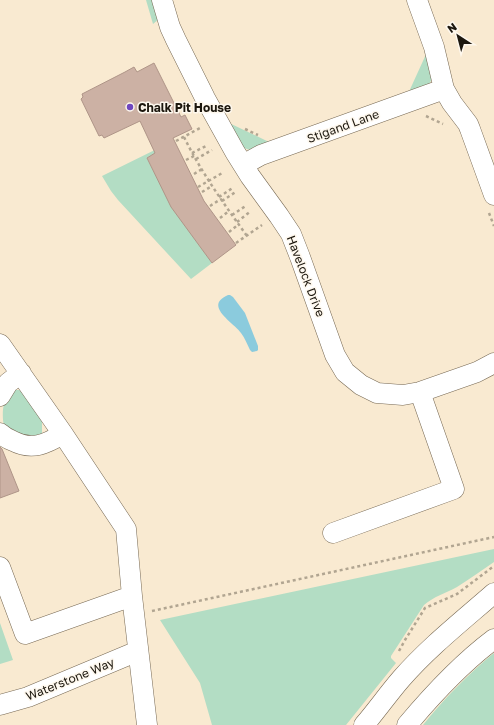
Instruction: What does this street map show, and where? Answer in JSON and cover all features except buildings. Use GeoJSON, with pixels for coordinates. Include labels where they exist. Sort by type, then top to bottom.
{"type":"FeatureCollection","features":[{"type":"Feature","properties":{"kind":"street","name":"Havelock Drive"},"geometry":{"type":"LineString","coordinates":[[162,0],[170,27],[214,115],[243,165],[283,222],[294,241],[335,355],[345,372],[361,385],[377,393],[403,395],[420,392],[477,372],[494,363]]}},
{"type":"Feature","properties":{"kind":"street"},"geometry":{"type":"LineString","coordinates":[[417,0],[434,47],[444,89],[470,128],[492,204]]}},
{"type":"Feature","properties":{"kind":"street","name":"Stigand Lane"},"geometry":{"type":"LineString","coordinates":[[243,165],[261,155],[444,89]]}},
{"type":"Feature","properties":{"kind":"street"},"geometry":{"type":"LineString","coordinates":[[0,344],[63,434],[126,529],[133,606],[147,725]]}},
{"type":"Feature","properties":{"kind":"street"},"geometry":{"type":"LineString","coordinates":[[0,396],[8,383],[21,373]]}},
{"type":"Feature","properties":{"kind":"street"},"geometry":{"type":"LineString","coordinates":[[333,534],[454,489],[420,392]]}},
{"type":"Feature","properties":{"kind":"street"},"geometry":{"type":"LineString","coordinates":[[0,433],[4,437],[19,444],[31,446],[51,441],[63,434]]}},
{"type":"Feature","properties":{"kind":"street"},"geometry":{"type":"LineString","coordinates":[[0,567],[25,634],[133,606]]}},
{"type":"Feature","properties":{"kind":"street"},"geometry":{"type":"LineString","coordinates":[[364,725],[412,667],[444,635],[494,593]]}},
{"type":"Feature","properties":{"kind":"street"},"geometry":{"type":"LineString","coordinates":[[407,725],[418,711],[448,680],[494,639]]}},
{"type":"Feature","properties":{"kind":"street","name":"Waterstone Way"},"geometry":{"type":"LineString","coordinates":[[0,705],[28,697],[138,651]]}},
{"type":"Feature","properties":{"kind":"path"},"geometry":{"type":"LineString","coordinates":[[421,114],[446,126]]}},
{"type":"Feature","properties":{"kind":"path"},"geometry":{"type":"LineString","coordinates":[[242,127],[262,137]]}},
{"type":"Feature","properties":{"kind":"path"},"geometry":{"type":"LineString","coordinates":[[176,140],[200,128]]}},
{"type":"Feature","properties":{"kind":"path"},"geometry":{"type":"LineString","coordinates":[[184,137],[208,181],[247,236]]}},
{"type":"Feature","properties":{"kind":"path"},"geometry":{"type":"LineString","coordinates":[[192,153],[208,144]]}},
{"type":"Feature","properties":{"kind":"path"},"geometry":{"type":"LineString","coordinates":[[196,159],[212,150]]}},
{"type":"Feature","properties":{"kind":"path"},"geometry":{"type":"LineString","coordinates":[[186,160],[194,156]]}},
{"type":"Feature","properties":{"kind":"path"},"geometry":{"type":"LineString","coordinates":[[194,174],[202,169]]}},
{"type":"Feature","properties":{"kind":"path"},"geometry":{"type":"LineString","coordinates":[[198,187],[224,172]]}},
{"type":"Feature","properties":{"kind":"path"},"geometry":{"type":"LineString","coordinates":[[202,192],[212,186]]}},
{"type":"Feature","properties":{"kind":"path"},"geometry":{"type":"LineString","coordinates":[[221,199],[234,186]]}},
{"type":"Feature","properties":{"kind":"path"},"geometry":{"type":"LineString","coordinates":[[210,206],[238,191]]}},
{"type":"Feature","properties":{"kind":"path"},"geometry":{"type":"LineString","coordinates":[[492,204],[494,226]]}},
{"type":"Feature","properties":{"kind":"path"},"geometry":{"type":"LineString","coordinates":[[232,215],[248,205]]}},
{"type":"Feature","properties":{"kind":"path"},"geometry":{"type":"LineString","coordinates":[[220,218],[229,211]]}},
{"type":"Feature","properties":{"kind":"path"},"geometry":{"type":"LineString","coordinates":[[229,232],[252,211]]}},
{"type":"Feature","properties":{"kind":"path"},"geometry":{"type":"LineString","coordinates":[[236,243],[262,225]]}},
{"type":"Feature","properties":{"kind":"path"},"geometry":{"type":"LineString","coordinates":[[133,606],[494,537]]}},
{"type":"Feature","properties":{"kind":"path"},"geometry":{"type":"LineString","coordinates":[[399,654],[404,640],[425,608],[457,594],[494,566]]}},
{"type":"Feature","properties":{"kind":"green space"},"geometry":{"type":"Polygon","coordinates":[[[146,0],[153,0],[159,19],[153,24],[146,0]]]}},
{"type":"Feature","properties":{"kind":"green space"},"geometry":{"type":"Polygon","coordinates":[[[428,50],[432,78],[429,85],[407,96],[428,50]]]}},
{"type":"Feature","properties":{"kind":"green space"},"geometry":{"type":"Polygon","coordinates":[[[227,122],[269,142],[250,150],[244,148],[227,122]]]}},
{"type":"Feature","properties":{"kind":"green space"},"geometry":{"type":"Polygon","coordinates":[[[173,141],[176,143],[147,158],[170,204],[212,263],[191,279],[118,200],[102,176],[173,141]]]}},
{"type":"Feature","properties":{"kind":"green space"},"geometry":{"type":"Polygon","coordinates":[[[13,390],[23,392],[41,415],[42,433],[32,440],[4,426],[3,414],[6,398],[13,390]]]}},
{"type":"Feature","properties":{"kind":"green space"},"geometry":{"type":"Polygon","coordinates":[[[494,549],[494,562],[457,587],[435,597],[424,605],[391,656],[396,663],[346,725],[212,725],[200,683],[160,620],[494,549]]]}},
{"type":"Feature","properties":{"kind":"green space"},"geometry":{"type":"Polygon","coordinates":[[[0,623],[13,660],[0,664],[0,623]]]}},
{"type":"Feature","properties":{"kind":"green space"},"geometry":{"type":"Polygon","coordinates":[[[494,653],[494,725],[423,725],[457,687],[494,653]]]}},
{"type":"Feature","properties":{"kind":"water"},"geometry":{"type":"Polygon","coordinates":[[[228,295],[233,297],[245,313],[258,346],[257,351],[252,352],[250,350],[241,333],[219,309],[218,304],[221,299],[228,295]]]}},
{"type":"Feature","properties":{"kind":"place","name":"Chalk Pit House"},"geometry":{"type":"Point","coordinates":[130,107]}}]}
